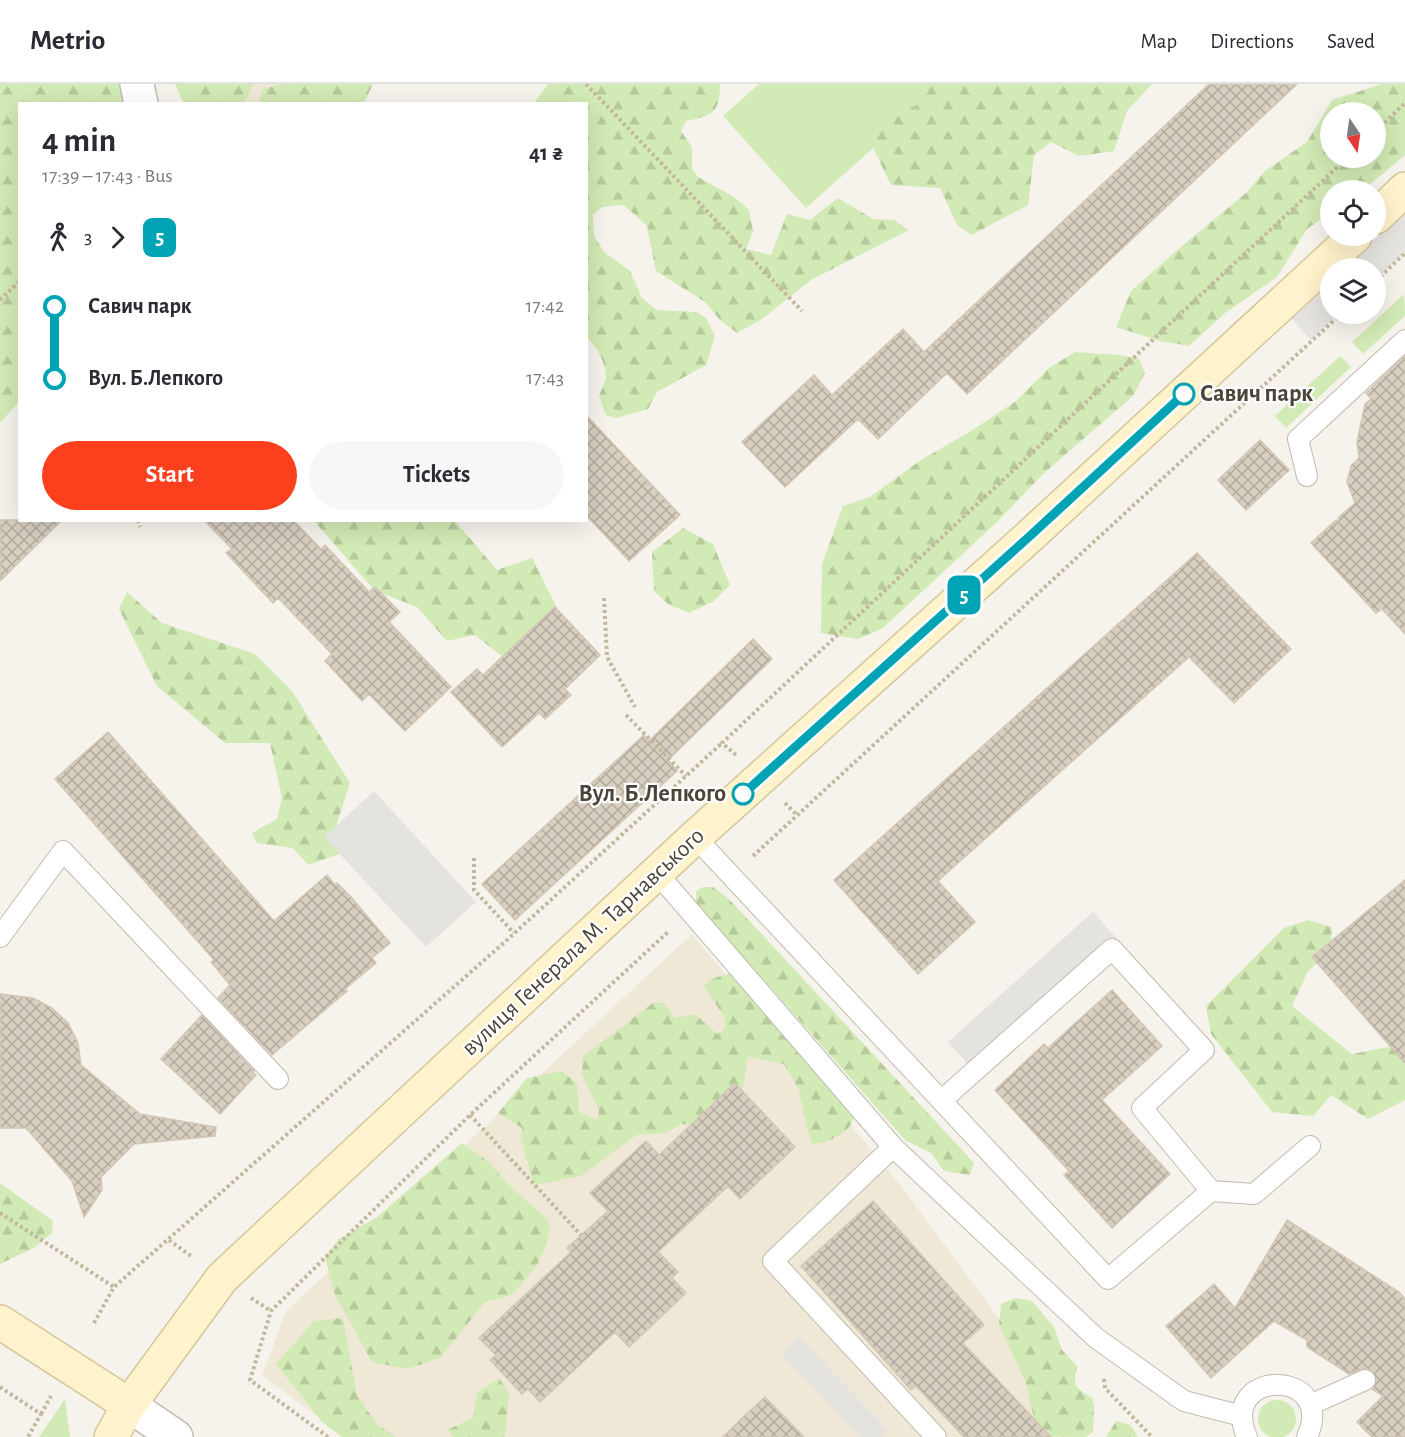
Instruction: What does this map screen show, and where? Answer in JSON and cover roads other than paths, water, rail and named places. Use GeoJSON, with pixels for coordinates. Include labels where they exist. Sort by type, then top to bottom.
{"type":"FeatureCollection","features":[{"type":"Feature","properties":{"kind":"main road"},"geometry":{"type":"LineString","coordinates":[[1386,207],[1405,189]]}},
{"type":"Feature","properties":{"kind":"main road","name":"вулиця Генерала М. Тарнавського"},"geometry":{"type":"LineString","coordinates":[[111,1437],[129,1405],[222,1278],[696,837],[1031,535],[1344,246]]}},
{"type":"Feature","properties":{"kind":"main road"},"geometry":{"type":"LineString","coordinates":[[0,1322],[129,1405]]}},
{"type":"Feature","properties":{"kind":"street"},"geometry":{"type":"LineString","coordinates":[[137,84],[141,102]]}},
{"type":"Feature","properties":{"kind":"street"},"geometry":{"type":"LineString","coordinates":[[129,1405],[176,1437]]}},
{"type":"Feature","properties":{"kind":"lane"},"geometry":{"type":"LineString","coordinates":[[1307,476],[1298,439],[1405,340]]}},
{"type":"Feature","properties":{"kind":"lane"},"geometry":{"type":"LineString","coordinates":[[696,837],[1108,1279],[1211,1191],[1254,1194],[1310,1146]]}},
{"type":"Feature","properties":{"kind":"lane"},"geometry":{"type":"LineString","coordinates":[[0,937],[63,851],[278,1079]]}},
{"type":"Feature","properties":{"kind":"lane"},"geometry":{"type":"LineString","coordinates":[[657,873],[893,1147],[1096,1338],[1184,1401],[1242,1416]]}},
{"type":"Feature","properties":{"kind":"lane"},"geometry":{"type":"LineString","coordinates":[[942,1100],[1112,949],[1204,1050],[1142,1108],[1211,1191]]}},
{"type":"Feature","properties":{"kind":"lane"},"geometry":{"type":"LineString","coordinates":[[893,1147],[772,1261],[936,1437]]}},
{"type":"Feature","properties":{"kind":"lane"},"geometry":{"type":"LineString","coordinates":[[1310,1405],[1365,1380]]}},
{"type":"Feature","properties":{"kind":"lane"},"geometry":{"type":"LineString","coordinates":[[1247,1437],[1243,1428],[1242,1416],[1245,1405],[1251,1395],[1271,1384],[1283,1384],[1294,1388],[1310,1405],[1311,1428],[1307,1437]]}},
{"type":"Feature","properties":{"kind":"place","name":"Савич парк"},"geometry":{"type":"Point","coordinates":[1184,394]}},
{"type":"Feature","properties":{"kind":"place","name":"Вул. Б.Лепкого"},"geometry":{"type":"Point","coordinates":[743,794]}}]}
